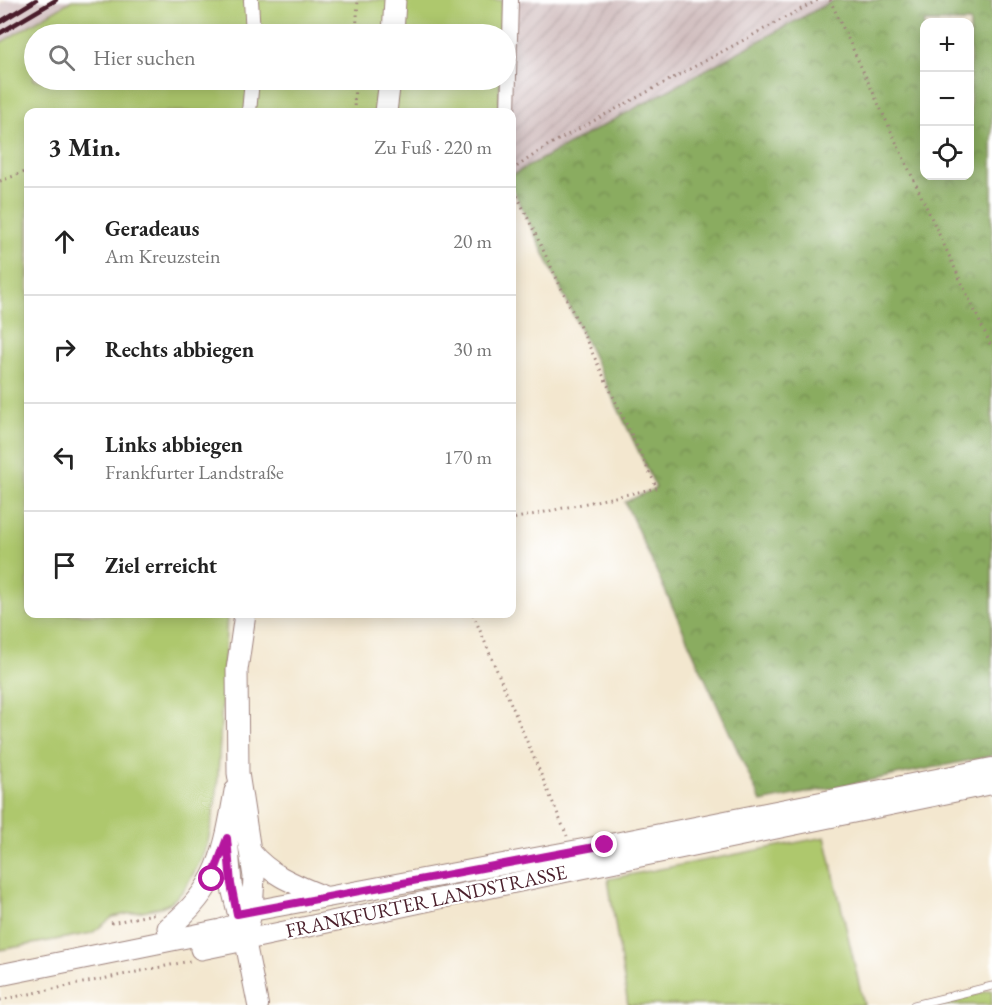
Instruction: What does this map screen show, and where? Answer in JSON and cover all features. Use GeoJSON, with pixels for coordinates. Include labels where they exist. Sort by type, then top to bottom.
{"type":"FeatureCollection","features":[{"type":"Feature","properties":{"kind":"main road"},"geometry":{"type":"LineString","coordinates":[[394,24],[395,0]]}},
{"type":"Feature","properties":{"kind":"main road"},"geometry":{"type":"LineString","coordinates":[[386,108],[389,90]]}},
{"type":"Feature","properties":{"kind":"main road"},"geometry":{"type":"LineString","coordinates":[[244,618],[237,670],[238,773],[254,877],[244,927]]}},
{"type":"Feature","properties":{"kind":"main road","name":"FRANKFURTER LANDSTRASSE"},"geometry":{"type":"LineString","coordinates":[[0,962],[79,945],[168,920],[244,927],[326,897],[605,845],[992,768]]}},
{"type":"Feature","properties":{"kind":"main road"},"geometry":{"type":"LineString","coordinates":[[168,920],[190,910],[209,886],[227,838],[238,773]]}},
{"type":"Feature","properties":{"kind":"main road","name":"FRANKFURTER LANDSTRASSE"},"geometry":{"type":"LineString","coordinates":[[0,989],[244,927],[536,878],[992,784]]}},
{"type":"Feature","properties":{"kind":"main road"},"geometry":{"type":"LineString","coordinates":[[227,838],[231,884],[244,927],[258,1005]]}},
{"type":"Feature","properties":{"kind":"main road"},"geometry":{"type":"LineString","coordinates":[[251,852],[259,862],[276,875],[326,897]]}},
{"type":"Feature","properties":{"kind":"main road"},"geometry":{"type":"LineString","coordinates":[[0,975],[244,927]]}},
{"type":"Feature","properties":{"kind":"street"},"geometry":{"type":"LineString","coordinates":[[252,0],[252,24]]}},
{"type":"Feature","properties":{"kind":"street"},"geometry":{"type":"LineString","coordinates":[[510,24],[511,0]]}},
{"type":"Feature","properties":{"kind":"street"},"geometry":{"type":"LineString","coordinates":[[249,108],[251,90]]}},
{"type":"Feature","properties":{"kind":"street"},"geometry":{"type":"LineString","coordinates":[[508,108],[509,90]]}},
{"type":"Feature","properties":{"kind":"lane"},"geometry":{"type":"LineString","coordinates":[[914,1005],[992,986]]}},
{"type":"Feature","properties":{"kind":"path"},"geometry":{"type":"LineString","coordinates":[[357,24],[358,0]]}},
{"type":"Feature","properties":{"kind":"path"},"geometry":{"type":"LineString","coordinates":[[516,167],[547,146],[818,0]]}},
{"type":"Feature","properties":{"kind":"path"},"geometry":{"type":"LineString","coordinates":[[830,0],[992,348]]}},
{"type":"Feature","properties":{"kind":"path"},"geometry":{"type":"LineString","coordinates":[[354,108],[355,90]]}},
{"type":"Feature","properties":{"kind":"path"},"geometry":{"type":"LineString","coordinates":[[0,181],[24,172]]}},
{"type":"Feature","properties":{"kind":"path"},"geometry":{"type":"LineString","coordinates":[[516,193],[657,488],[516,518]]}},
{"type":"Feature","properties":{"kind":"path"},"geometry":{"type":"LineString","coordinates":[[475,618],[567,836]]}},
{"type":"Feature","properties":{"kind":"path"},"geometry":{"type":"LineString","coordinates":[[111,923],[168,920]]}},
{"type":"Feature","properties":{"kind":"path"},"geometry":{"type":"LineString","coordinates":[[0,1000],[191,961]]}},
{"type":"Feature","properties":{"kind":"shaded area"},"geometry":{"type":"Polygon","coordinates":[[[7,0],[72,0],[32,24],[24,24],[24,29],[0,43],[0,4],[7,0]]]}},
{"type":"Feature","properties":{"kind":"shaded area"},"geometry":{"type":"Polygon","coordinates":[[[502,0],[834,0],[516,173],[516,108],[499,108],[500,90],[516,90],[516,24],[501,24],[502,0]]]}},
{"type":"Feature","properties":{"kind":"green space"},"geometry":{"type":"Polygon","coordinates":[[[72,0],[502,0],[501,24],[32,24],[72,0]]]}},
{"type":"Feature","properties":{"kind":"green space"},"geometry":{"type":"Polygon","coordinates":[[[834,0],[992,0],[992,756],[761,802],[625,502],[656,488],[516,195],[516,173],[834,0]]]}},
{"type":"Feature","properties":{"kind":"green space"},"geometry":{"type":"Polygon","coordinates":[[[24,29],[24,90],[500,90],[499,108],[24,108],[24,618],[227,618],[217,793],[208,842],[198,866],[183,891],[170,903],[161,907],[113,917],[92,933],[0,950],[0,43],[24,29]]]}},
{"type":"Feature","properties":{"kind":"green space"},"geometry":{"type":"Polygon","coordinates":[[[825,837],[864,1005],[628,1005],[608,879],[825,837]]]}},
{"type":"Feature","properties":{"kind":"green space"},"geometry":{"type":"Polygon","coordinates":[[[992,990],[992,1005],[930,1005],[992,990]]]}},
{"type":"Feature","properties":{"kind":"railway"},"geometry":{"type":"LineString","coordinates":[[0,22],[36,0]]}},
{"type":"Feature","properties":{"kind":"railway"},"geometry":{"type":"LineString","coordinates":[[0,33],[56,0]]}},
{"type":"Feature","properties":{"kind":"route"},"geometry":{"type":"LineString","coordinates":[[212,879],[227,838],[231,884],[237,914],[605,845]]}}]}
